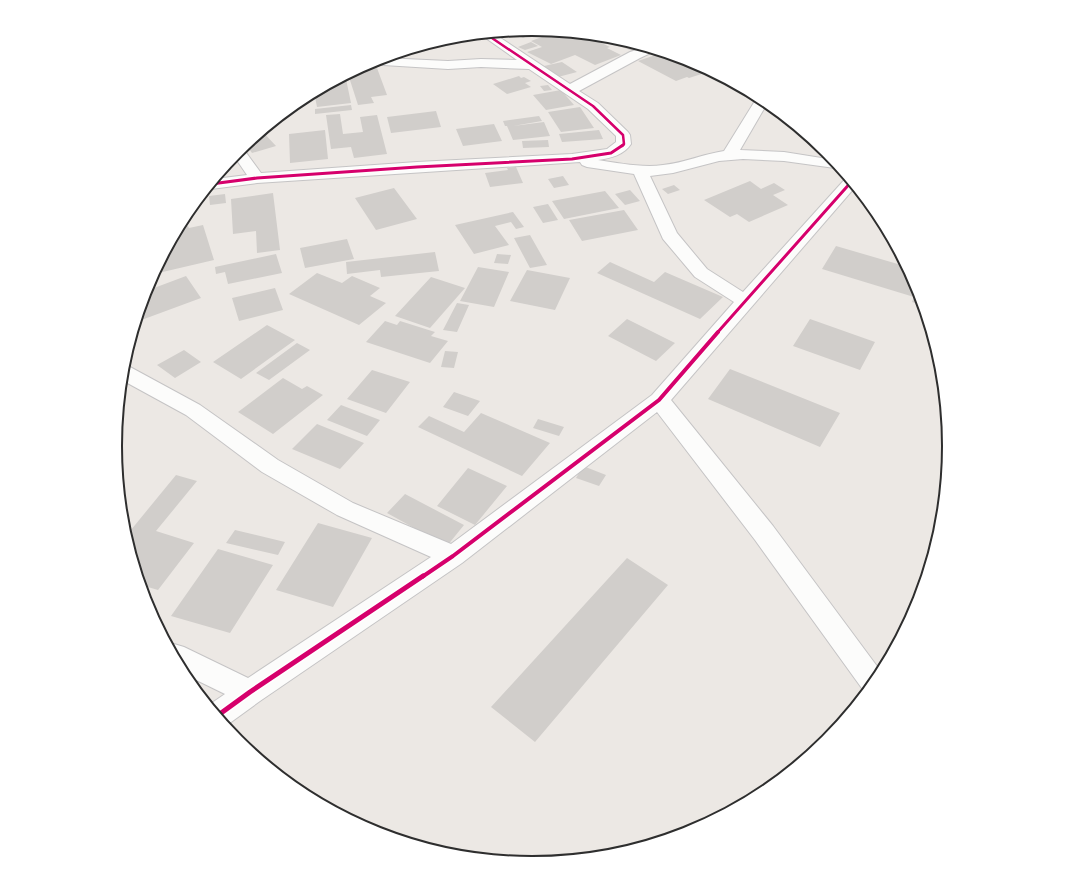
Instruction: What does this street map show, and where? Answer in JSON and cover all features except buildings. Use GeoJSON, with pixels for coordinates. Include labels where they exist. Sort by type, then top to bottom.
{"type":"FeatureCollection","features":[{"type":"Feature","properties":{"kind":"street"},"geometry":{"type":"LineString","coordinates":[[218,183],[257,178],[417,167],[572,159],[611,153],[624,144],[623,135],[593,106],[493,38]]}},
{"type":"Feature","properties":{"kind":"street"},"geometry":{"type":"LineString","coordinates":[[570,90],[635,55],[644,52]]}},
{"type":"Feature","properties":{"kind":"street"},"geometry":{"type":"LineString","coordinates":[[390,62],[448,65],[481,62],[534,65]]}},
{"type":"Feature","properties":{"kind":"street"},"geometry":{"type":"LineString","coordinates":[[729,155],[759,104]]}},
{"type":"Feature","properties":{"kind":"street"},"geometry":{"type":"LineString","coordinates":[[572,159],[606,166],[655,171],[685,165],[704,158],[729,155],[757,154],[829,164]]}},
{"type":"Feature","properties":{"kind":"street"},"geometry":{"type":"LineString","coordinates":[[242,157],[257,178]]}},
{"type":"Feature","properties":{"kind":"street"},"geometry":{"type":"LineString","coordinates":[[639,169],[669,235],[701,273],[745,301]]}},
{"type":"Feature","properties":{"kind":"street"},"geometry":{"type":"LineString","coordinates":[[221,713],[453,556],[659,400],[849,185]]}},
{"type":"Feature","properties":{"kind":"street"},"geometry":{"type":"LineString","coordinates":[[129,375],[193,410],[270,466],[338,505],[453,556]]}},
{"type":"Feature","properties":{"kind":"street"},"geometry":{"type":"LineString","coordinates":[[659,400],[764,533],[870,678]]}},
{"type":"Feature","properties":{"kind":"street"},"geometry":{"type":"LineString","coordinates":[[183,660],[250,692]]}},
{"type":"Feature","properties":{"kind":"cycle path"},"geometry":{"type":"LineString","coordinates":[[218,183],[257,178],[417,167],[572,159],[611,153],[624,144],[623,135],[593,106],[493,38]]}},
{"type":"Feature","properties":{"kind":"cycle path"},"geometry":{"type":"LineString","coordinates":[[221,713],[453,556],[659,400],[849,185]]}}]}
